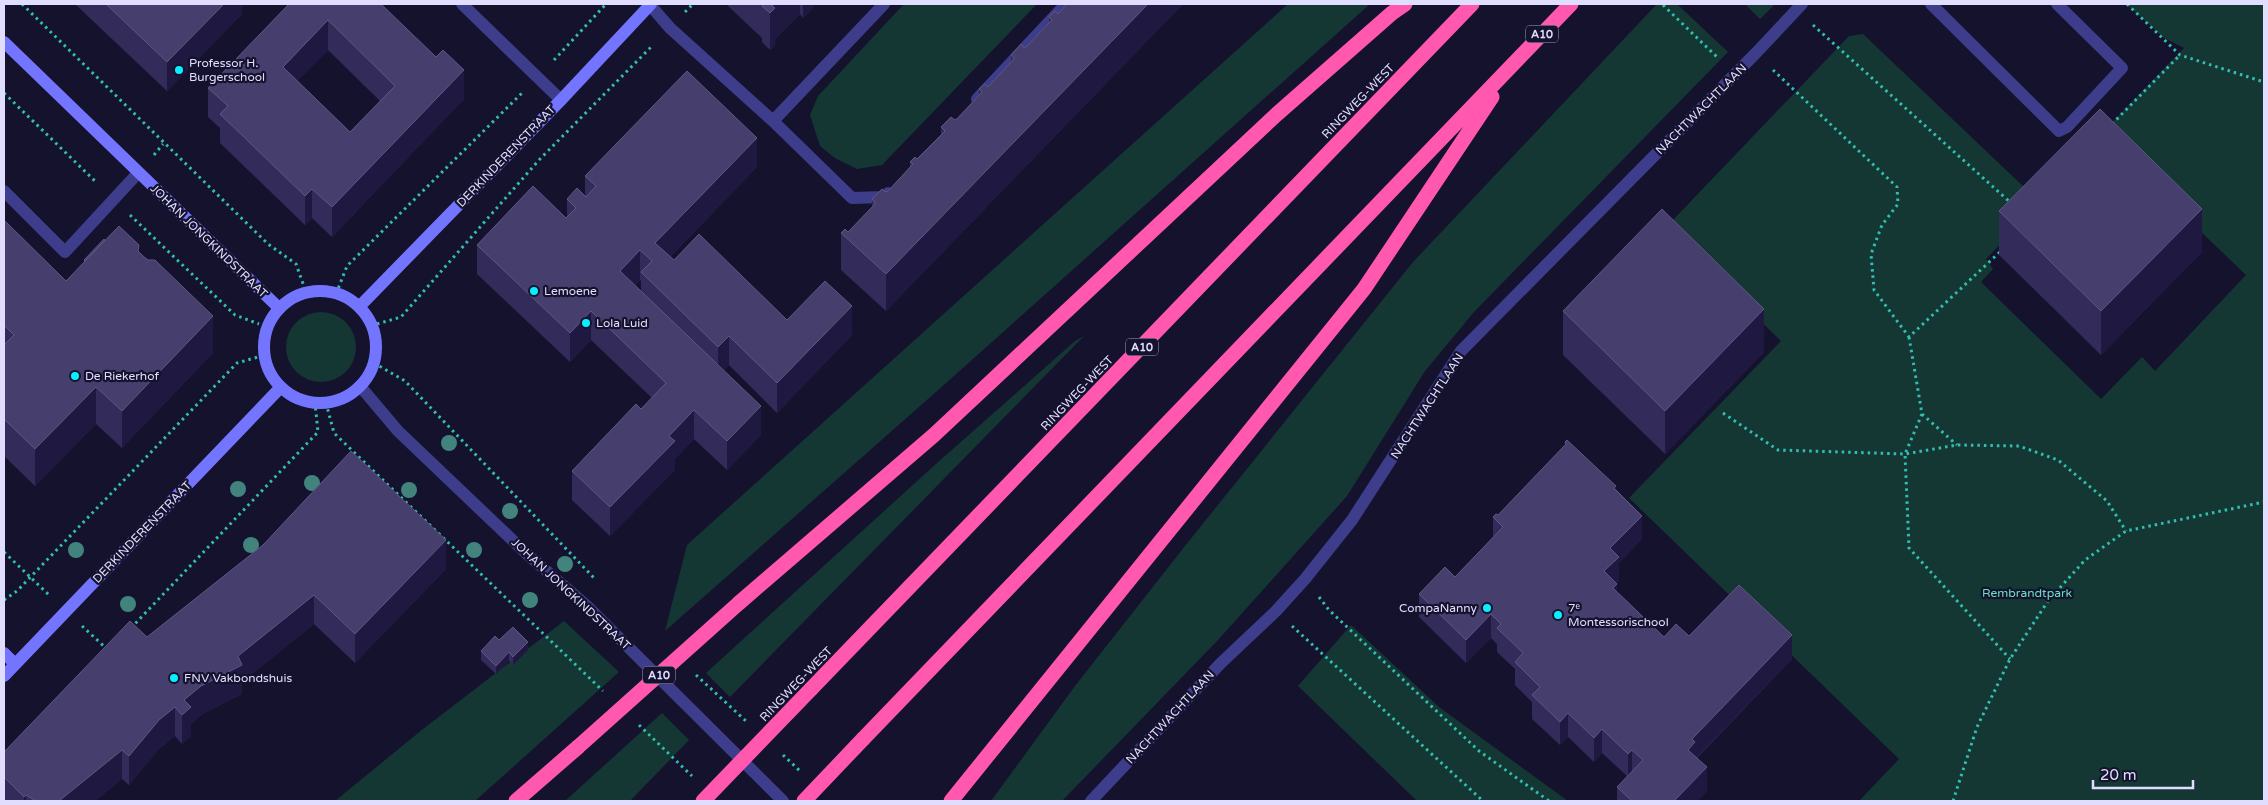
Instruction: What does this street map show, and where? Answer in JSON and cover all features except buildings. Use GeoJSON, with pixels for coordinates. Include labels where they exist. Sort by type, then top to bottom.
{"type":"FeatureCollection","features":[{"type":"Feature","properties":{"kind":"highway","name":"A10"},"geometry":{"type":"LineString","coordinates":[[516,801],[739,603],[934,435],[1277,114],[1392,13],[1405,4]]}},
{"type":"Feature","properties":{"kind":"highway","name":"RINGWEG-WEST"},"geometry":{"type":"LineString","coordinates":[[703,801],[1472,4]]}},
{"type":"Feature","properties":{"kind":"highway","name":"A10"},"geometry":{"type":"LineString","coordinates":[[804,801],[1572,4]]}},
{"type":"Feature","properties":{"kind":"highway","name":"A10"},"geometry":{"type":"LineString","coordinates":[[951,801],[1364,289],[1513,64]]}},
{"type":"Feature","properties":{"kind":"street"},"geometry":{"type":"LineString","coordinates":[[462,4],[561,100]]}},
{"type":"Feature","properties":{"kind":"street"},"geometry":{"type":"LineString","coordinates":[[650,4],[670,28],[773,122],[852,198],[884,197],[898,182]]}},
{"type":"Feature","properties":{"kind":"street","name":"DERKINDERENSTRAAT"},"geometry":{"type":"LineString","coordinates":[[359,307],[561,100],[650,4]]}},
{"type":"Feature","properties":{"kind":"street"},"geometry":{"type":"LineString","coordinates":[[773,122],[884,4]]}},
{"type":"Feature","properties":{"kind":"street"},"geometry":{"type":"LineString","coordinates":[[965,111],[1066,4]]}},
{"type":"Feature","properties":{"kind":"street"},"geometry":{"type":"LineString","coordinates":[[1931,4],[2059,131],[2067,127],[2122,68],[2057,4]]}},
{"type":"Feature","properties":{"kind":"street","name":"NACHTWACHTLAAN"},"geometry":{"type":"LineString","coordinates":[[1091,801],[1221,663],[1276,611],[1305,579],[1352,520],[1461,351],[1756,54],[1799,7]]}},
{"type":"Feature","properties":{"kind":"street","name":"JOHAN JONGKINDSTRAAT"},"geometry":{"type":"LineString","coordinates":[[4,42],[279,308]]}},
{"type":"Feature","properties":{"kind":"street"},"geometry":{"type":"LineString","coordinates":[[4,191],[65,252],[138,173]]}},
{"type":"Feature","properties":{"kind":"street"},"geometry":{"type":"LineString","coordinates":[[326,291],[336,294],[343,296],[359,307],[372,326],[376,346],[374,363],[360,386],[345,397],[320,403],[296,398],[281,387],[267,366],[263,348],[267,327],[279,308],[288,300],[306,292],[326,291]]}},
{"type":"Feature","properties":{"kind":"street","name":"JOHAN JONGKINDSTRAAT"},"geometry":{"type":"LineString","coordinates":[[360,386],[398,431],[527,554],[588,607],[783,801]]}},
{"type":"Feature","properties":{"kind":"street","name":"DERKINDERENSTRAAT"},"geometry":{"type":"LineString","coordinates":[[4,676],[281,387]]}},
{"type":"Feature","properties":{"kind":"street"},"geometry":{"type":"LineString","coordinates":[[4,653],[15,664]]}},
{"type":"Feature","properties":{"kind":"path"},"geometry":{"type":"LineString","coordinates":[[22,4],[268,244],[296,264],[306,292]]}},
{"type":"Feature","properties":{"kind":"path"},"geometry":{"type":"LineString","coordinates":[[336,294],[347,266],[538,77],[606,4]]}},
{"type":"Feature","properties":{"kind":"path"},"geometry":{"type":"LineString","coordinates":[[372,326],[401,317],[539,160],[693,4]]}},
{"type":"Feature","properties":{"kind":"path"},"geometry":{"type":"LineString","coordinates":[[2127,4],[2180,55],[2264,82]]}},
{"type":"Feature","properties":{"kind":"path"},"geometry":{"type":"LineString","coordinates":[[1663,5],[1735,75]]}},
{"type":"Feature","properties":{"kind":"path"},"geometry":{"type":"LineString","coordinates":[[1799,7],[2016,208]]}},
{"type":"Feature","properties":{"kind":"path"},"geometry":{"type":"LineString","coordinates":[[1756,54],[1897,187],[1898,204],[1882,225],[1871,254],[1874,290],[1910,337],[1922,414],[1906,454],[1909,548],[2010,659]]}},
{"type":"Feature","properties":{"kind":"path"},"geometry":{"type":"LineString","coordinates":[[2110,126],[2180,55]]}},
{"type":"Feature","properties":{"kind":"path"},"geometry":{"type":"LineString","coordinates":[[1910,337],[2006,246]]}},
{"type":"Feature","properties":{"kind":"path"},"geometry":{"type":"LineString","coordinates":[[4,600],[16,591],[237,363],[265,356]]}},
{"type":"Feature","properties":{"kind":"path"},"geometry":{"type":"LineString","coordinates":[[374,363],[406,381],[601,585]]}},
{"type":"Feature","properties":{"kind":"path"},"geometry":{"type":"LineString","coordinates":[[124,635],[318,432],[320,403]]}},
{"type":"Feature","properties":{"kind":"path"},"geometry":{"type":"LineString","coordinates":[[320,403],[334,433],[607,694]]}},
{"type":"Feature","properties":{"kind":"path"},"geometry":{"type":"LineString","coordinates":[[1723,413],[1778,450],[1906,454],[1957,445],[2019,446],[2058,460],[2107,501],[2126,530]]}},
{"type":"Feature","properties":{"kind":"path"},"geometry":{"type":"LineString","coordinates":[[1922,414],[1957,445]]}},
{"type":"Feature","properties":{"kind":"path"},"geometry":{"type":"LineString","coordinates":[[1952,801],[1977,727],[2010,659],[2048,601],[2084,560],[2126,530],[2264,502]]}},
{"type":"Feature","properties":{"kind":"path"},"geometry":{"type":"LineString","coordinates":[[4,552],[29,577]]}},
{"type":"Feature","properties":{"kind":"path"},"geometry":{"type":"LineString","coordinates":[[1305,579],[1329,610],[1479,751],[1549,801]]}},
{"type":"Feature","properties":{"kind":"path"},"geometry":{"type":"LineString","coordinates":[[1276,611],[1483,801]]}},
{"type":"Feature","properties":{"kind":"path"},"geometry":{"type":"LineString","coordinates":[[109,652],[114,646]]}},
{"type":"Feature","properties":{"kind":"path"},"geometry":{"type":"LineString","coordinates":[[694,674],[752,727]]}},
{"type":"Feature","properties":{"kind":"path"},"geometry":{"type":"LineString","coordinates":[[635,721],[698,781]]}},
{"type":"Feature","properties":{"kind":"path"},"geometry":{"type":"LineString","coordinates":[[782,754],[803,774]]}},
{"type":"Feature","properties":{"kind":"green space"},"geometry":{"type":"Polygon","coordinates":[[[904,4],[1037,4],[882,165],[857,169],[835,158],[820,146],[810,115],[818,96],[904,4]]]}},
{"type":"Feature","properties":{"kind":"green space"},"geometry":{"type":"Polygon","coordinates":[[[1288,4],[1370,4],[945,384],[665,631],[687,545],[1288,4]]]}},
{"type":"Feature","properties":{"kind":"green space"},"geometry":{"type":"Polygon","coordinates":[[[1657,4],[1677,4],[1728,52],[1474,312],[1425,371],[1347,496],[1218,640],[1062,801],[991,801],[1075,686],[1413,262],[1657,4]]]}},
{"type":"Feature","properties":{"kind":"green space"},"geometry":{"type":"Polygon","coordinates":[[[1745,4],[1775,4],[1760,19],[1745,4]]]}},
{"type":"Feature","properties":{"kind":"green space","name":"Rembrandtpark"},"geometry":{"type":"Polygon","coordinates":[[[2126,4],[2264,4],[2264,801],[1859,801],[1899,759],[1629,498],[1781,341],[1673,236],[1672,221],[1849,36],[1863,34],[2026,189],[2021,223],[1986,259],[1993,269],[1981,282],[2101,399],[2142,357],[2155,371],[2246,275],[2100,135],[2184,48],[2164,38],[2126,4]]]}},
{"type":"Feature","properties":{"kind":"green space"},"geometry":{"type":"Polygon","coordinates":[[[321,312],[340,318],[350,328],[356,347],[350,366],[340,376],[321,382],[302,376],[292,366],[286,347],[292,328],[302,318],[321,312]]]}},
{"type":"Feature","properties":{"kind":"green space"},"geometry":{"type":"Polygon","coordinates":[[[1084,336],[730,697],[706,673],[937,463],[1075,341],[1084,336]]]}},
{"type":"Feature","properties":{"kind":"green space"},"geometry":{"type":"Polygon","coordinates":[[[564,621],[619,672],[475,801],[335,801],[423,729],[564,621]]]}},
{"type":"Feature","properties":{"kind":"green space"},"geometry":{"type":"Polygon","coordinates":[[[1351,625],[1439,707],[1568,801],[1417,801],[1298,686],[1351,625]]]}},
{"type":"Feature","properties":{"kind":"green space"},"geometry":{"type":"Polygon","coordinates":[[[662,713],[689,740],[630,801],[565,801],[662,713]]]}},
{"type":"Feature","properties":{"kind":"place","name":"Professor H. Burgerschool"},"geometry":{"type":"Point","coordinates":[179,70]}},
{"type":"Feature","properties":{"kind":"place","name":"Lemoene"},"geometry":{"type":"Point","coordinates":[534,291]}},
{"type":"Feature","properties":{"kind":"place","name":"Lola Luid"},"geometry":{"type":"Point","coordinates":[586,323]}},
{"type":"Feature","properties":{"kind":"place","name":"De Riekerhof"},"geometry":{"type":"Point","coordinates":[75,376]}},
{"type":"Feature","properties":{"kind":"place","name":"CompaNanny"},"geometry":{"type":"Point","coordinates":[1487,608]}},
{"type":"Feature","properties":{"kind":"place","name":"7ᵉ Montessorischool"},"geometry":{"type":"Point","coordinates":[1558,615]}},
{"type":"Feature","properties":{"kind":"place","name":"FNV Vakbondshuis"},"geometry":{"type":"Point","coordinates":[174,678]}}]}
